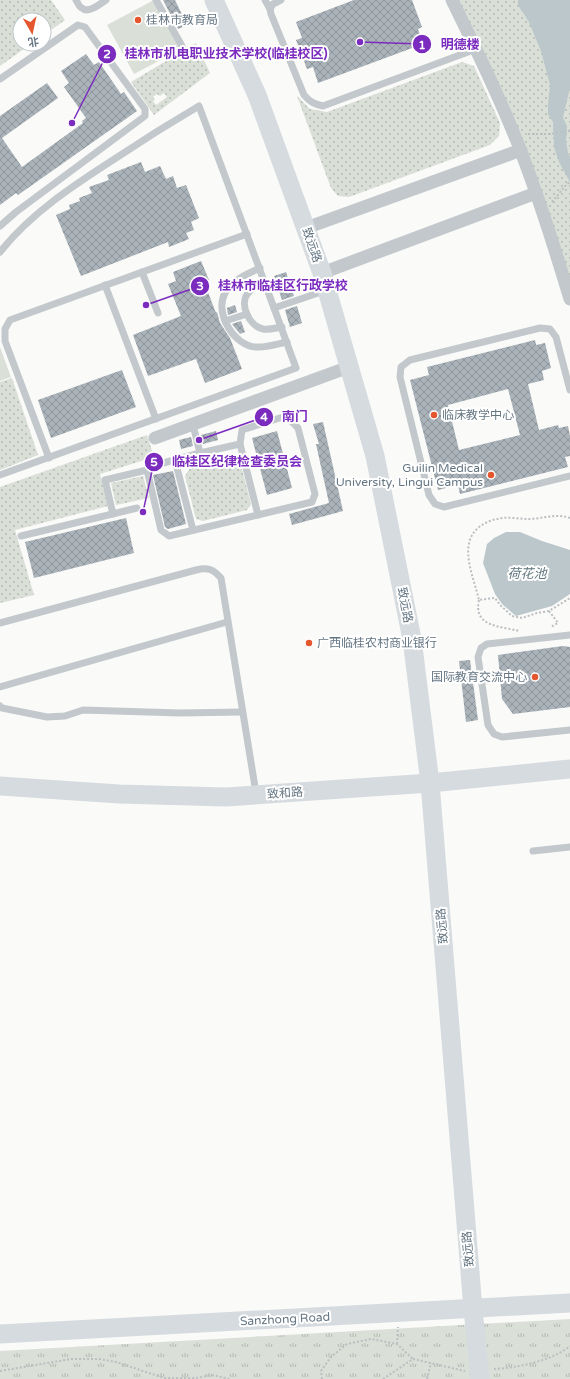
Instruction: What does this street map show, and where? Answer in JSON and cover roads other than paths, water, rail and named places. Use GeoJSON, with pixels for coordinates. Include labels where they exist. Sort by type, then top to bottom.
{"type":"FeatureCollection","features":[{"type":"Feature","properties":{"kind":"main road","name":"致远路"},"geometry":{"type":"LineString","coordinates":[[214,0],[257,95],[324,281],[376,456],[412,639],[430,783],[480,1379]]}},
{"type":"Feature","properties":{"kind":"main road","name":"致和路"},"geometry":{"type":"LineString","coordinates":[[0,786],[119,794],[226,797],[430,783],[570,769]]}},
{"type":"Feature","properties":{"kind":"main road","name":"Sanzhong Road"},"geometry":{"type":"LineString","coordinates":[[0,1334],[570,1303]]}},
{"type":"Feature","properties":{"kind":"street"},"geometry":{"type":"LineString","coordinates":[[452,0],[476,49],[521,150],[544,216],[570,299]]}},
{"type":"Feature","properties":{"kind":"street"},"geometry":{"type":"LineString","coordinates":[[306,228],[521,150]]}},
{"type":"Feature","properties":{"kind":"street"},"geometry":{"type":"LineString","coordinates":[[324,281],[536,193]]}},
{"type":"Feature","properties":{"kind":"street"},"geometry":{"type":"LineString","coordinates":[[155,438],[349,367]]}},
{"type":"Feature","properties":{"kind":"lane"},"geometry":{"type":"LineString","coordinates":[[76,0],[82,9],[88,10],[106,0]]}},
{"type":"Feature","properties":{"kind":"lane"},"geometry":{"type":"LineString","coordinates":[[156,0],[182,46]]}},
{"type":"Feature","properties":{"kind":"lane"},"geometry":{"type":"LineString","coordinates":[[265,0],[270,9],[270,14],[304,95],[309,101],[323,106],[476,49]]}},
{"type":"Feature","properties":{"kind":"lane"},"geometry":{"type":"LineString","coordinates":[[270,9],[273,4],[281,0]]}},
{"type":"Feature","properties":{"kind":"lane"},"geometry":{"type":"LineString","coordinates":[[0,79],[78,25],[85,26],[144,110],[145,116],[16,212],[0,226]]}},
{"type":"Feature","properties":{"kind":"lane"},"geometry":{"type":"LineString","coordinates":[[0,252],[21,228],[80,181],[199,106],[266,283],[296,368],[0,475]]}},
{"type":"Feature","properties":{"kind":"lane"},"geometry":{"type":"LineString","coordinates":[[49,458],[5,341],[5,329],[10,320],[247,234]]}},
{"type":"Feature","properties":{"kind":"lane"},"geometry":{"type":"LineString","coordinates":[[260,268],[237,280],[226,292],[222,305],[225,321],[231,331],[248,345],[256,347],[287,342]]}},
{"type":"Feature","properties":{"kind":"lane"},"geometry":{"type":"LineString","coordinates":[[142,272],[158,313]]}},
{"type":"Feature","properties":{"kind":"lane"},"geometry":{"type":"LineString","coordinates":[[274,308],[324,281]]}},
{"type":"Feature","properties":{"kind":"lane"},"geometry":{"type":"LineString","coordinates":[[266,283],[254,288],[248,293],[245,302],[247,314],[254,324],[262,329],[269,330],[282,327]]}},
{"type":"Feature","properties":{"kind":"lane"},"geometry":{"type":"LineString","coordinates":[[105,285],[156,419]]}},
{"type":"Feature","properties":{"kind":"lane"},"geometry":{"type":"LineString","coordinates":[[225,321],[247,314]]}},
{"type":"Feature","properties":{"kind":"lane"},"geometry":{"type":"LineString","coordinates":[[570,390],[556,337],[550,329],[540,328],[410,360],[401,367],[400,377],[429,495],[435,504],[444,507],[570,476]]}},
{"type":"Feature","properties":{"kind":"lane"},"geometry":{"type":"LineString","coordinates":[[147,470],[161,530],[168,536],[258,515],[312,502],[315,494],[298,428],[286,416],[242,430],[240,444],[258,515]]}},
{"type":"Feature","properties":{"kind":"lane"},"geometry":{"type":"LineString","coordinates":[[193,425],[200,453]]}},
{"type":"Feature","properties":{"kind":"lane"},"geometry":{"type":"LineString","coordinates":[[113,514],[105,480],[147,470],[152,466],[200,453],[240,444]]}},
{"type":"Feature","properties":{"kind":"lane"},"geometry":{"type":"LineString","coordinates":[[175,460],[193,530]]}},
{"type":"Feature","properties":{"kind":"lane"},"geometry":{"type":"LineString","coordinates":[[21,536],[137,508]]}},
{"type":"Feature","properties":{"kind":"lane"},"geometry":{"type":"LineString","coordinates":[[0,623],[204,568],[215,571],[221,578],[256,795]]}},
{"type":"Feature","properties":{"kind":"lane"},"geometry":{"type":"LineString","coordinates":[[0,687],[227,622]]}},
{"type":"Feature","properties":{"kind":"lane"},"geometry":{"type":"LineString","coordinates":[[570,635],[488,644],[481,648],[478,657],[488,725],[494,734],[502,737],[570,730]]}},
{"type":"Feature","properties":{"kind":"lane"},"geometry":{"type":"LineString","coordinates":[[0,706],[2,708],[47,716],[65,716],[83,710],[180,713],[242,712]]}},
{"type":"Feature","properties":{"kind":"lane"},"geometry":{"type":"LineString","coordinates":[[532,851],[570,847]]}},
{"type":"Feature","properties":{"kind":"water"},"geometry":{"type":"Polygon","coordinates":[[[518,0],[570,0],[570,88],[563,117],[567,127],[566,141],[570,157],[570,182],[559,162],[554,147],[553,122],[548,114],[550,85],[541,51],[529,22],[518,5],[518,0]]]}},
{"type":"Feature","properties":{"kind":"water","name":"荷花池"},"geometry":{"type":"Polygon","coordinates":[[[506,532],[520,532],[570,550],[570,594],[552,606],[516,616],[502,604],[495,594],[483,563],[487,544],[494,538],[506,532]]]}},
{"type":"Feature","properties":{"kind":"place","name":"桂林市教育局"},"geometry":{"type":"Point","coordinates":[138,20]}},
{"type":"Feature","properties":{"kind":"place","name":"明德楼"},"geometry":{"type":"Point","coordinates":[360,42]}},
{"type":"Feature","properties":{"kind":"place","name":"桂林市机电职业技术学校(临桂校区)"},"geometry":{"type":"Point","coordinates":[72,123]}},
{"type":"Feature","properties":{"kind":"place","name":"桂林市临桂区行政学校"},"geometry":{"type":"Point","coordinates":[146,305]}},
{"type":"Feature","properties":{"kind":"place","name":"临床教学中心"},"geometry":{"type":"Point","coordinates":[434,415]}},
{"type":"Feature","properties":{"kind":"place","name":"南门"},"geometry":{"type":"Point","coordinates":[199,440]}},
{"type":"Feature","properties":{"kind":"place","name":"Guilin Medical University, Lingui Campus"},"geometry":{"type":"Point","coordinates":[491,475]}},
{"type":"Feature","properties":{"kind":"place","name":"临桂区纪律检查委员会"},"geometry":{"type":"Point","coordinates":[143,512]}},
{"type":"Feature","properties":{"kind":"place","name":"广西临桂农村商业银行"},"geometry":{"type":"Point","coordinates":[309,643]}},
{"type":"Feature","properties":{"kind":"place","name":"国际教育交流中心"},"geometry":{"type":"Point","coordinates":[535,677]}}]}
